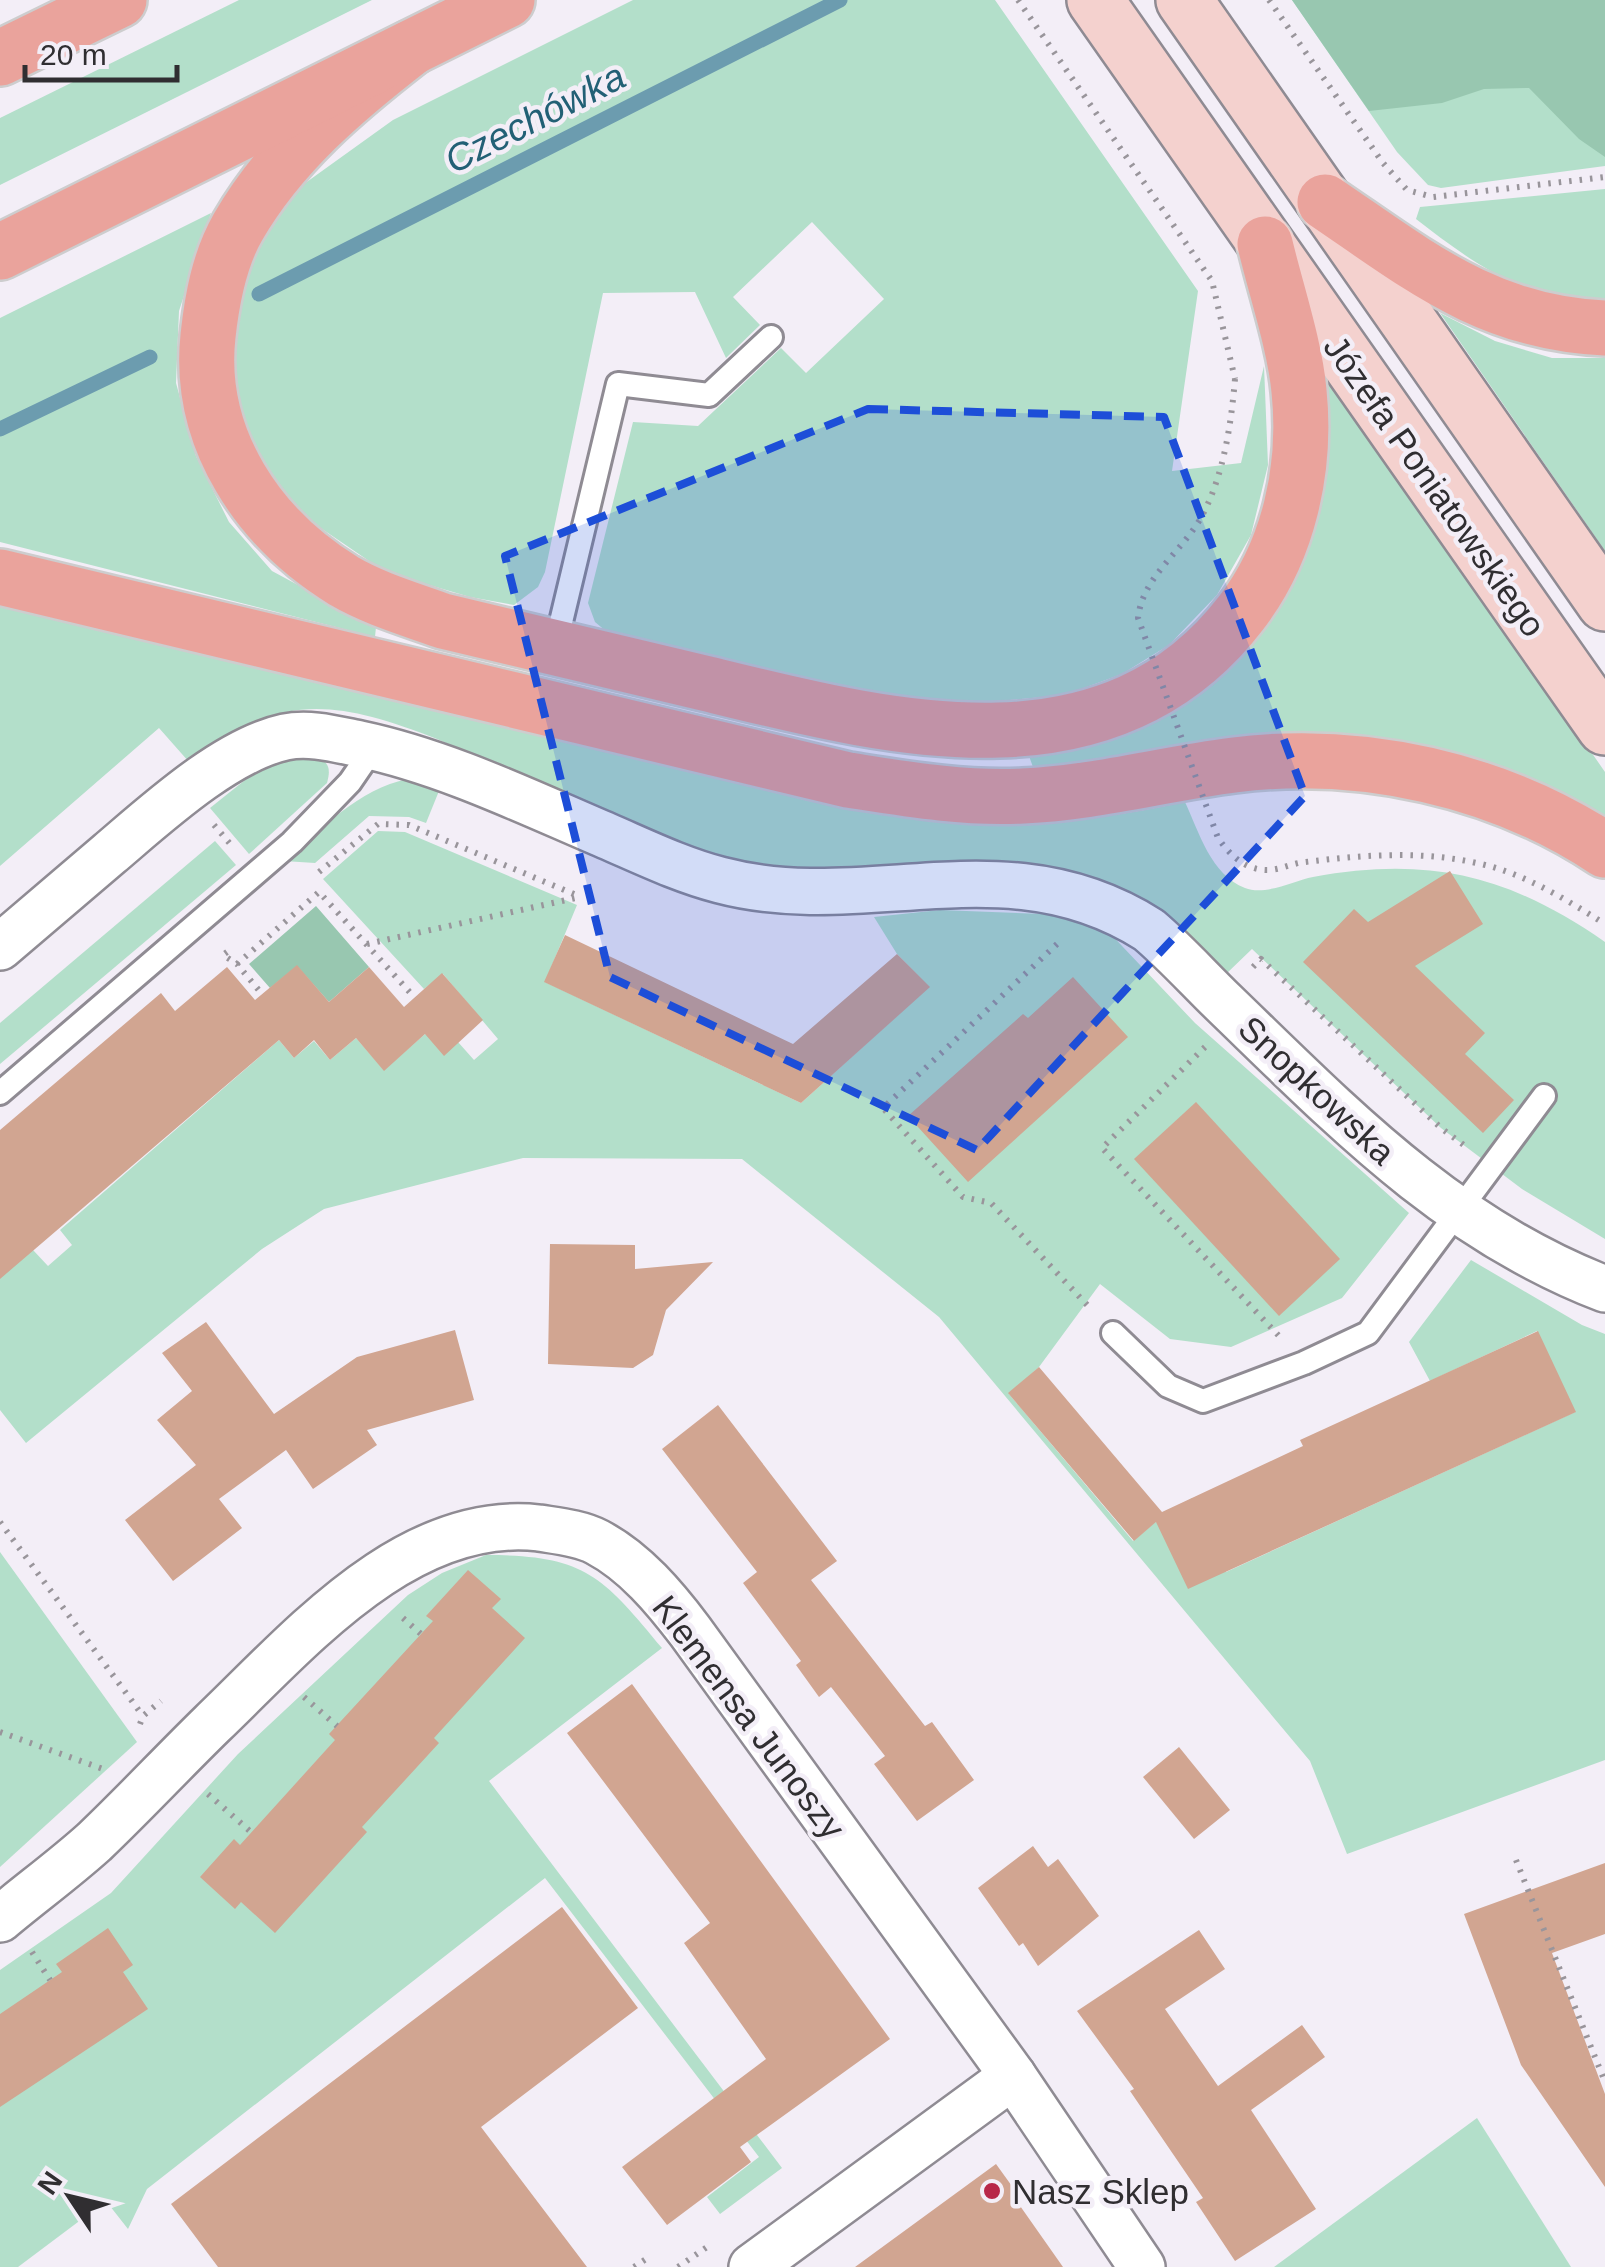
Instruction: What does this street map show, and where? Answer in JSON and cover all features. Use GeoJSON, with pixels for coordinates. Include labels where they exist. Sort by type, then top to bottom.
{"type":"FeatureCollection","features":[{"type":"Feature","properties":{"kind":"main road"},"geometry":{"type":"LineString","coordinates":[[0,58],[119,0]]}},
{"type":"Feature","properties":{"kind":"main road"},"geometry":{"type":"LineString","coordinates":[[0,252],[508,0]]}},
{"type":"Feature","properties":{"kind":"main road","name":"Józefa Poniatowskiego"},"geometry":{"type":"LineString","coordinates":[[1095,0],[1605,727]]}},
{"type":"Feature","properties":{"kind":"main road","name":"Józefa Poniatowskiego"},"geometry":{"type":"LineString","coordinates":[[1184,0],[1605,603]]}},
{"type":"Feature","properties":{"kind":"main road"},"geometry":{"type":"LineString","coordinates":[[411,48],[305,136],[236,229],[221,265],[206,354],[208,399],[220,441],[239,476],[286,538],[347,582],[385,601],[443,621],[830,714],[964,732],[1014,732],[1056,726],[1097,715],[1140,696],[1190,666],[1228,631],[1253,598],[1285,530],[1296,490],[1300,449],[1299,390],[1265,244]]}},
{"type":"Feature","properties":{"kind":"main road"},"geometry":{"type":"LineString","coordinates":[[1325,202],[1442,282],[1484,302],[1523,316],[1605,328]]}},
{"type":"Feature","properties":{"kind":"main road"},"geometry":{"type":"LineString","coordinates":[[0,577],[848,780],[962,795],[1022,796],[1235,765],[1291,761],[1349,763],[1434,776],[1478,789],[1530,809],[1605,850]]}},
{"type":"Feature","properties":{"kind":"street","name":"Snopkowska"},"geometry":{"type":"LineString","coordinates":[[0,947],[202,779],[246,752],[284,737],[316,735],[418,758],[664,861],[762,890],[850,890],[961,883],[1038,887],[1082,896],[1115,909],[1176,954],[1400,1169],[1505,1243],[1560,1272],[1605,1289]]}},
{"type":"Feature","properties":{"kind":"street","name":"Klemensa Junoszy"},"geometry":{"type":"LineString","coordinates":[[0,1919],[92,1844],[322,1619],[372,1578],[435,1546],[493,1528],[523,1526],[562,1531],[596,1542],[623,1560],[668,1602],[1013,2076],[1142,2267]]}},
{"type":"Feature","properties":{"kind":"street"},"geometry":{"type":"LineString","coordinates":[[752,2267],[1013,2076]]}},
{"type":"Feature","properties":{"kind":"lane"},"geometry":{"type":"LineString","coordinates":[[555,647],[618,384],[709,395],[771,337]]}},
{"type":"Feature","properties":{"kind":"lane"},"geometry":{"type":"LineString","coordinates":[[0,1093],[292,842],[350,782],[374,747]]}},
{"type":"Feature","properties":{"kind":"lane"},"geometry":{"type":"LineString","coordinates":[[1113,1332],[1168,1386],[1202,1401],[1368,1333],[1544,1096]]}},
{"type":"Feature","properties":{"kind":"path"},"geometry":{"type":"LineString","coordinates":[[1018,0],[1212,282],[1235,379],[1230,426],[1215,486],[1188,538],[1146,586],[1138,618],[1218,838],[1231,856],[1248,866],[1268,870],[1298,862],[1392,853],[1484,864],[1536,885],[1605,924]]}},
{"type":"Feature","properties":{"kind":"path"},"geometry":{"type":"LineString","coordinates":[[1268,0],[1382,163],[1407,190],[1433,197],[1605,177]]}},
{"type":"Feature","properties":{"kind":"path"},"geometry":{"type":"LineString","coordinates":[[203,813],[242,857]]}},
{"type":"Feature","properties":{"kind":"path"},"geometry":{"type":"LineString","coordinates":[[312,879],[378,824],[409,825],[581,897],[366,944]]}},
{"type":"Feature","properties":{"kind":"path"},"geometry":{"type":"LineString","coordinates":[[237,964],[319,892],[415,998]]}},
{"type":"Feature","properties":{"kind":"path"},"geometry":{"type":"LineString","coordinates":[[1067,934],[882,1108],[963,1197],[992,1203],[1113,1332]]}},
{"type":"Feature","properties":{"kind":"path"},"geometry":{"type":"LineString","coordinates":[[224,955],[237,964],[262,994]]}},
{"type":"Feature","properties":{"kind":"path"},"geometry":{"type":"LineString","coordinates":[[1304,1362],[1102,1148],[1213,1039],[1195,1023],[1261,959],[1441,1128],[1491,1166]]}},
{"type":"Feature","properties":{"kind":"path"},"geometry":{"type":"LineString","coordinates":[[0,1522],[143,1716],[173,1690]]}},
{"type":"Feature","properties":{"kind":"path"},"geometry":{"type":"LineString","coordinates":[[302,1696],[337,1726]]}},
{"type":"Feature","properties":{"kind":"path"},"geometry":{"type":"LineString","coordinates":[[0,1732],[106,1770]]}},
{"type":"Feature","properties":{"kind":"path"},"geometry":{"type":"LineString","coordinates":[[207,1793],[252,1833]]}},
{"type":"Feature","properties":{"kind":"path"},"geometry":{"type":"LineString","coordinates":[[1516,1860],[1605,2082]]}},
{"type":"Feature","properties":{"kind":"path"},"geometry":{"type":"LineString","coordinates":[[634,2267],[646,2258]]}},
{"type":"Feature","properties":{"kind":"highlighted area"},"geometry":{"type":"Polygon","coordinates":[[[868,409],[1164,417],[1305,796],[977,1150],[610,977],[505,556],[868,409]]]}},
{"type":"Feature","properties":{"kind":"green space"},"geometry":{"type":"Polygon","coordinates":[[[239,0],[372,0],[0,185],[0,118],[239,0]]]}},
{"type":"Feature","properties":{"kind":"green space"},"geometry":{"type":"Polygon","coordinates":[[[633,0],[995,0],[1198,291],[1172,471],[1241,463],[1264,366],[1268,465],[1251,535],[1217,595],[1169,645],[1122,674],[1065,695],[967,704],[828,686],[737,662],[613,637],[595,622],[588,603],[633,422],[698,426],[781,348],[806,373],[884,299],[812,222],[733,297],[760,325],[726,358],[695,292],[603,293],[545,572],[538,587],[514,605],[402,577],[372,563],[303,516],[274,483],[248,442],[231,365],[243,280],[262,234],[290,194],[393,120],[633,0]]]}},
{"type":"Feature","properties":{"kind":"green space"},"geometry":{"type":"Polygon","coordinates":[[[1292,0],[1605,0],[1605,166],[1441,188],[1428,185],[1397,152],[1292,0]]]}},
{"type":"Feature","properties":{"kind":"green space"},"geometry":{"type":"Polygon","coordinates":[[[1292,0],[1605,0],[1605,157],[1579,139],[1529,88],[1484,89],[1442,103],[1369,111],[1292,0]]]}},
{"type":"Feature","properties":{"kind":"green space"},"geometry":{"type":"Polygon","coordinates":[[[1605,189],[1605,304],[1551,295],[1508,280],[1416,219],[1420,207],[1605,189]]]}},
{"type":"Feature","properties":{"kind":"green space"},"geometry":{"type":"Polygon","coordinates":[[[211,213],[179,311],[176,383],[196,456],[229,522],[272,571],[376,627],[375,637],[0,542],[0,318],[211,213]]]}},
{"type":"Feature","properties":{"kind":"green space"},"geometry":{"type":"Polygon","coordinates":[[[1440,313],[1495,341],[1552,358],[1605,358],[1605,551],[1440,313]]]}},
{"type":"Feature","properties":{"kind":"green space"},"geometry":{"type":"Polygon","coordinates":[[[1315,354],[1605,772],[1605,824],[1589,815],[1092,764],[1033,767],[1029,756],[1083,745],[1134,725],[1224,671],[1271,615],[1315,354]]]}},
{"type":"Feature","properties":{"kind":"green space"},"geometry":{"type":"Polygon","coordinates":[[[0,602],[809,801],[871,812],[943,821],[1012,823],[1082,819],[1185,802],[1215,863],[1233,882],[1253,890],[1313,877],[1394,869],[1466,876],[1501,886],[1570,919],[1605,942],[1605,1239],[1522,1189],[1441,1128],[1252,949],[1226,974],[1160,910],[1124,890],[1089,878],[1034,866],[953,863],[779,872],[697,853],[400,726],[337,710],[308,709],[251,723],[189,762],[159,728],[0,866],[0,602]]]}},
{"type":"Feature","properties":{"kind":"green space"},"geometry":{"type":"Polygon","coordinates":[[[316,755],[328,766],[327,783],[249,854],[210,808],[264,765],[316,755]]]}},
{"type":"Feature","properties":{"kind":"green space"},"geometry":{"type":"Polygon","coordinates":[[[408,779],[435,786],[439,791],[426,823],[409,817],[369,816],[315,863],[284,861],[357,801],[408,779]]]}},
{"type":"Feature","properties":{"kind":"green space"},"geometry":{"type":"Polygon","coordinates":[[[378,831],[405,832],[577,905],[545,982],[801,1103],[929,987],[897,954],[874,917],[940,910],[1044,914],[1105,928],[1195,1023],[1409,1213],[1342,1298],[1231,1347],[1170,1339],[1100,1284],[1039,1367],[1009,1394],[1133,1541],[1192,1498],[1226,1572],[1575,1412],[1537,1331],[1430,1381],[1409,1342],[1471,1260],[1582,1325],[1605,1334],[1605,1760],[1347,1854],[1310,1761],[939,1317],[742,1159],[523,1158],[324,1209],[262,1249],[26,1443],[0,1410],[0,1247],[33,1250],[48,1266],[72,1245],[60,1230],[279,1040],[294,1058],[314,1041],[330,1060],[356,1038],[384,1070],[425,1034],[458,1042],[474,1060],[498,1039],[443,974],[424,989],[323,879],[378,831]]]}},
{"type":"Feature","properties":{"kind":"green space"},"geometry":{"type":"Polygon","coordinates":[[[215,841],[236,865],[0,1064],[0,1023],[215,841]]]}},
{"type":"Feature","properties":{"kind":"green space"},"geometry":{"type":"Polygon","coordinates":[[[316,906],[369,967],[329,1002],[297,966],[270,988],[249,964],[316,906]]]}},
{"type":"Feature","properties":{"kind":"green space"},"geometry":{"type":"Polygon","coordinates":[[[0,1552],[137,1742],[0,1867],[0,1552]]]}},
{"type":"Feature","properties":{"kind":"green space"},"geometry":{"type":"Polygon","coordinates":[[[486,1555],[546,1559],[588,1574],[623,1603],[662,1648],[489,1781],[782,2168],[720,2214],[707,2197],[759,2157],[545,1878],[147,2189],[128,2229],[106,2201],[18,2267],[0,2267],[0,1970],[111,1893],[238,1754],[408,1595],[442,1573],[486,1555]]]}},
{"type":"Feature","properties":{"kind":"green space"},"geometry":{"type":"Polygon","coordinates":[[[1477,2118],[1571,2267],[1274,2267],[1477,2118]]]}},
{"type":"Feature","properties":{"kind":"building"},"geometry":{"type":"Polygon","coordinates":[[[1450,871],[1483,924],[1415,966],[1485,1033],[1465,1054],[1514,1100],[1483,1133],[1303,962],[1354,909],[1368,922],[1450,871]]]}},
{"type":"Feature","properties":{"kind":"building"},"geometry":{"type":"Polygon","coordinates":[[[565,935],[793,1044],[897,954],[930,987],[801,1103],[544,982],[565,935]]]}},
{"type":"Feature","properties":{"kind":"building"},"geometry":{"type":"Polygon","coordinates":[[[297,965],[329,1002],[369,967],[404,1007],[442,973],[483,1020],[444,1056],[425,1034],[384,1071],[356,1038],[330,1060],[314,1040],[294,1058],[279,1040],[0,1279],[0,1130],[161,993],[175,1011],[227,967],[255,1000],[297,965]]]}},
{"type":"Feature","properties":{"kind":"building"},"geometry":{"type":"Polygon","coordinates":[[[1073,977],[1128,1037],[968,1182],[908,1116],[1023,1014],[1028,1018],[1073,977]]]}},
{"type":"Feature","properties":{"kind":"building"},"geometry":{"type":"Polygon","coordinates":[[[1196,1102],[1340,1259],[1279,1316],[1134,1159],[1196,1102]]]}},
{"type":"Feature","properties":{"kind":"building"},"geometry":{"type":"Polygon","coordinates":[[[550,1244],[635,1245],[635,1269],[713,1262],[666,1310],[653,1355],[633,1368],[548,1364],[550,1244]]]}},
{"type":"Feature","properties":{"kind":"building"},"geometry":{"type":"Polygon","coordinates":[[[206,1322],[274,1414],[357,1357],[455,1330],[474,1400],[367,1430],[377,1445],[313,1489],[286,1450],[219,1499],[242,1528],[173,1581],[125,1520],[196,1465],[157,1420],[192,1391],[162,1353],[206,1322]]]}},
{"type":"Feature","properties":{"kind":"building"},"geometry":{"type":"Polygon","coordinates":[[[1538,1331],[1576,1412],[1188,1589],[1156,1522],[1134,1541],[1008,1393],[1039,1367],[1162,1512],[1303,1446],[1300,1440],[1538,1331]]]}},
{"type":"Feature","properties":{"kind":"building"},"geometry":{"type":"Polygon","coordinates":[[[718,1405],[837,1561],[811,1580],[925,1726],[932,1722],[974,1780],[917,1821],[874,1764],[885,1756],[831,1687],[819,1697],[796,1665],[801,1661],[743,1583],[757,1572],[662,1449],[718,1405]]]}},
{"type":"Feature","properties":{"kind":"building"},"geometry":{"type":"Polygon","coordinates":[[[468,1570],[501,1599],[492,1608],[525,1638],[434,1738],[439,1743],[362,1827],[367,1832],[275,1933],[241,1902],[235,1909],[200,1877],[234,1839],[240,1845],[335,1740],[329,1734],[433,1621],[426,1616],[468,1570]]]}},
{"type":"Feature","properties":{"kind":"building"},"geometry":{"type":"Polygon","coordinates":[[[632,1684],[890,2039],[740,2147],[751,2162],[667,2225],[622,2167],[766,2059],[684,1943],[710,1923],[567,1733],[632,1684]]]}},
{"type":"Feature","properties":{"kind":"building"},"geometry":{"type":"Polygon","coordinates":[[[1179,1747],[1230,1810],[1194,1839],[1143,1777],[1179,1747]]]}},
{"type":"Feature","properties":{"kind":"building"},"geometry":{"type":"Polygon","coordinates":[[[1033,1846],[1048,1867],[1058,1859],[1099,1916],[1038,1966],[978,1888],[1033,1846]]]}},
{"type":"Feature","properties":{"kind":"building"},"geometry":{"type":"Polygon","coordinates":[[[1605,1863],[1605,1934],[1552,1953],[1605,2094],[1605,2187],[1521,2065],[1464,1914],[1605,1863]]]}},
{"type":"Feature","properties":{"kind":"building"},"geometry":{"type":"Polygon","coordinates":[[[562,1907],[638,2008],[481,2127],[587,2267],[218,2267],[171,2204],[562,1907]]]}},
{"type":"Feature","properties":{"kind":"building"},"geometry":{"type":"Polygon","coordinates":[[[108,1928],[133,1965],[123,1972],[148,2009],[0,2107],[0,2014],[62,1972],[56,1964],[108,1928]]]}},
{"type":"Feature","properties":{"kind":"building"},"geometry":{"type":"Polygon","coordinates":[[[1199,1930],[1225,1969],[1165,2009],[1218,2086],[1302,2025],[1325,2057],[1251,2110],[1316,2209],[1235,2261],[1196,2202],[1203,2198],[1130,2091],[1134,2089],[1077,2011],[1199,1930]]]}},
{"type":"Feature","properties":{"kind":"building"},"geometry":{"type":"Polygon","coordinates":[[[996,2164],[1063,2267],[855,2267],[996,2164]]]}},
{"type":"Feature","properties":{"kind":"waterway","name":"Czechówka"},"geometry":{"type":"LineString","coordinates":[[259,294],[840,0]]}},
{"type":"Feature","properties":{"kind":"waterway","name":"Czechówka"},"geometry":{"type":"LineString","coordinates":[[0,429],[150,357]]}},
{"type":"Feature","properties":{"kind":"place","name":"Nasz Sklep"},"geometry":{"type":"Point","coordinates":[992,2191]}}]}
